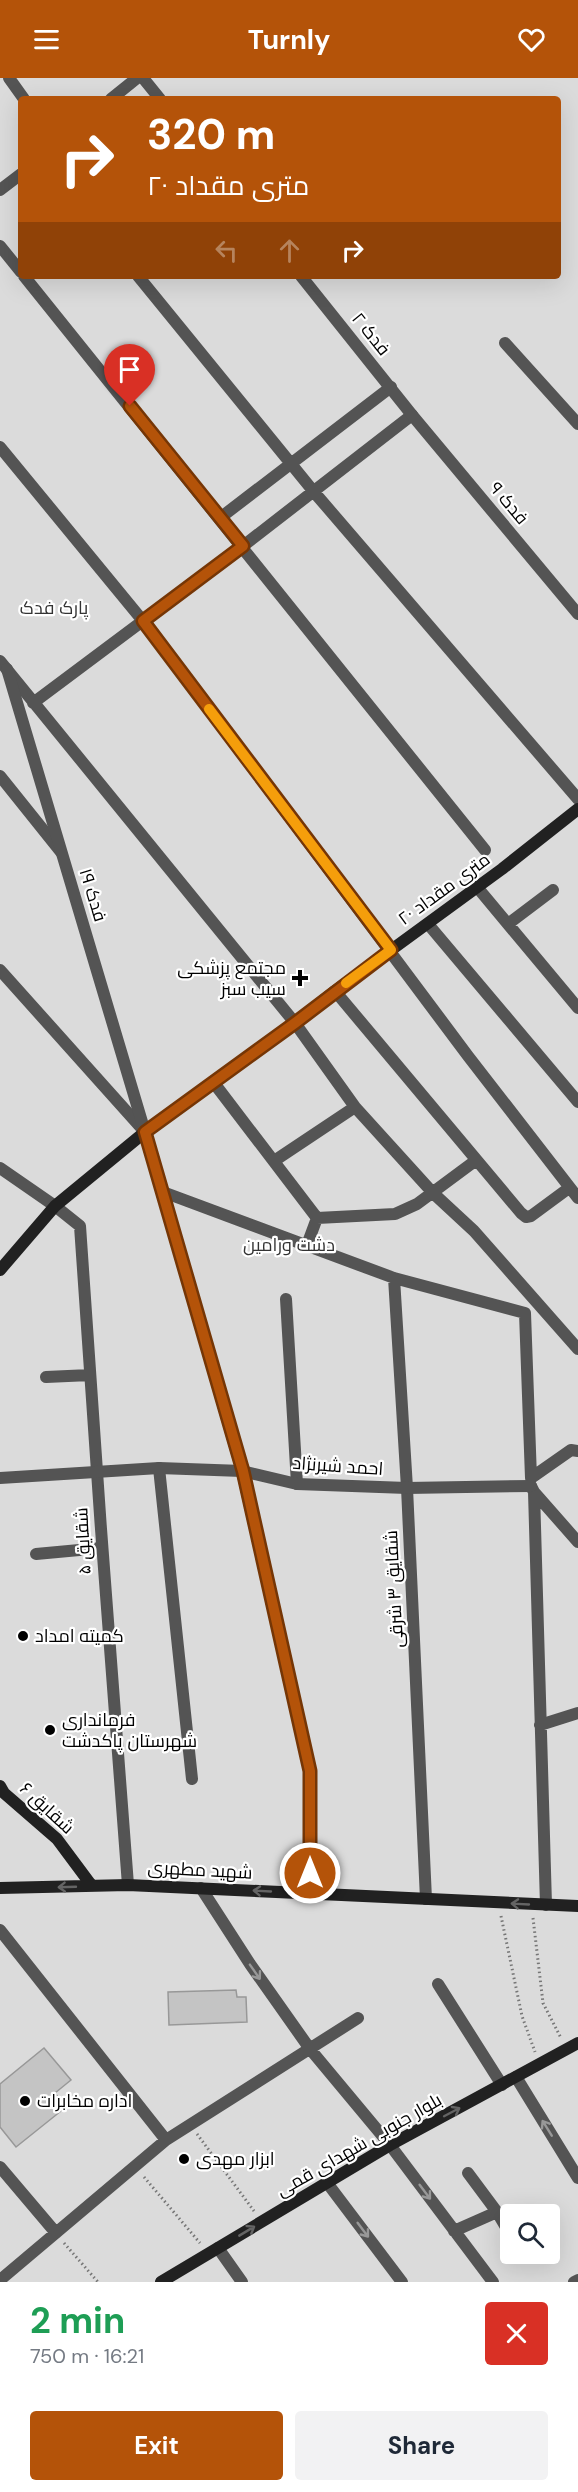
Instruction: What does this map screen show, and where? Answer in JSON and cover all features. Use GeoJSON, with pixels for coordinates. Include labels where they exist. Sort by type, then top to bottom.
{"type":"FeatureCollection","features":[{"type":"Feature","properties":{"kind":"main road","name":"۲۰ متری مقداد"},"geometry":{"type":"LineString","coordinates":[[2,1265],[55,1206],[145,1132],[428,924],[578,809]]}},
{"type":"Feature","properties":{"kind":"main road","name":"شقایق ۶"},"geometry":{"type":"LineString","coordinates":[[0,1786],[4,1793],[57,1839],[92,1886]]}},
{"type":"Feature","properties":{"kind":"main road","name":"شهید مطهری"},"geometry":{"type":"LineString","coordinates":[[0,1888],[128,1885],[578,1906]]}},
{"type":"Feature","properties":{"kind":"main road","name":"بلوار جنوبی شهدای قمی"},"geometry":{"type":"LineString","coordinates":[[161,2282],[390,2145],[572,2047]]}},
{"type":"Feature","properties":{"kind":"street"},"geometry":{"type":"LineString","coordinates":[[9,78],[22,96]]}},
{"type":"Feature","properties":{"kind":"street"},"geometry":{"type":"LineString","coordinates":[[115,96],[137,78]]}},
{"type":"Feature","properties":{"kind":"street"},"geometry":{"type":"LineString","coordinates":[[143,78],[158,96]]}},
{"type":"Feature","properties":{"kind":"street"},"geometry":{"type":"LineString","coordinates":[[0,190],[18,176]]}},
{"type":"Feature","properties":{"kind":"street"},"geometry":{"type":"LineString","coordinates":[[0,246],[18,268]]}},
{"type":"Feature","properties":{"kind":"street"},"geometry":{"type":"LineString","coordinates":[[26,279],[243,546],[484,850]]}},
{"type":"Feature","properties":{"kind":"street"},"geometry":{"type":"LineString","coordinates":[[140,279],[314,492],[578,799]]}},
{"type":"Feature","properties":{"kind":"street","name":"فدک ۲"},"geometry":{"type":"LineString","coordinates":[[303,279],[412,415]]}},
{"type":"Feature","properties":{"kind":"street"},"geometry":{"type":"LineString","coordinates":[[505,343],[578,424]]}},
{"type":"Feature","properties":{"kind":"street"},"geometry":{"type":"LineString","coordinates":[[220,518],[391,387]]}},
{"type":"Feature","properties":{"kind":"street"},"geometry":{"type":"LineString","coordinates":[[33,703],[243,546],[412,415]]}},
{"type":"Feature","properties":{"kind":"street","name":"فدک ۹"},"geometry":{"type":"LineString","coordinates":[[412,415],[578,614]]}},
{"type":"Feature","properties":{"kind":"street"},"geometry":{"type":"LineString","coordinates":[[0,447],[143,621],[578,1198]]}},
{"type":"Feature","properties":{"kind":"street"},"geometry":{"type":"LineString","coordinates":[[3,665],[295,1023],[355,1107],[433,1193],[474,1231],[578,1349]]}},
{"type":"Feature","properties":{"kind":"street","name":"فدک ۱۹"},"geometry":{"type":"LineString","coordinates":[[3,665],[163,1192],[243,1471],[310,1771],[310,1893]]}},
{"type":"Feature","properties":{"kind":"street"},"geometry":{"type":"LineString","coordinates":[[0,776],[62,854]]}},
{"type":"Feature","properties":{"kind":"street"},"geometry":{"type":"LineString","coordinates":[[477,887],[578,1007]]}},
{"type":"Feature","properties":{"kind":"street"},"geometry":{"type":"LineString","coordinates":[[508,924],[553,890]]}},
{"type":"Feature","properties":{"kind":"street"},"geometry":{"type":"LineString","coordinates":[[428,924],[578,1102]]}},
{"type":"Feature","properties":{"kind":"street"},"geometry":{"type":"LineString","coordinates":[[0,970],[145,1132]]}},
{"type":"Feature","properties":{"kind":"street"},"geometry":{"type":"LineString","coordinates":[[334,991],[475,1161],[526,1217],[531,1216],[569,1188]]}},
{"type":"Feature","properties":{"kind":"street"},"geometry":{"type":"LineString","coordinates":[[214,1083],[317,1218]]}},
{"type":"Feature","properties":{"kind":"street"},"geometry":{"type":"LineString","coordinates":[[274,1161],[355,1107]]}},
{"type":"Feature","properties":{"kind":"street"},"geometry":{"type":"LineString","coordinates":[[317,1218],[395,1214],[417,1204],[475,1161]]}},
{"type":"Feature","properties":{"kind":"street","name":"شقایق ۵"},"geometry":{"type":"LineString","coordinates":[[0,1168],[80,1226],[98,1472],[101,1548],[128,1885]]}},
{"type":"Feature","properties":{"kind":"street"},"geometry":{"type":"LineString","coordinates":[[163,1192],[394,1278],[525,1313]]}},
{"type":"Feature","properties":{"kind":"street"},"geometry":{"type":"LineString","coordinates":[[307,1245],[317,1218]]}},
{"type":"Feature","properties":{"kind":"street","name":"شقایق ۳ شرقی"},"geometry":{"type":"LineString","coordinates":[[394,1278],[407,1488],[426,1899]]}},
{"type":"Feature","properties":{"kind":"street"},"geometry":{"type":"LineString","coordinates":[[286,1299],[297,1484]]}},
{"type":"Feature","properties":{"kind":"street"},"geometry":{"type":"LineString","coordinates":[[537,1300],[525,1313],[546,1905]]}},
{"type":"Feature","properties":{"kind":"street"},"geometry":{"type":"LineString","coordinates":[[46,1377],[90,1375]]}},
{"type":"Feature","properties":{"kind":"street"},"geometry":{"type":"LineString","coordinates":[[532,1485],[571,1450],[578,1451]]}},
{"type":"Feature","properties":{"kind":"street"},"geometry":{"type":"LineString","coordinates":[[159,1468],[192,1779]]}},
{"type":"Feature","properties":{"kind":"street","name":"احمد شیرنژاد"},"geometry":{"type":"LineString","coordinates":[[0,1478],[159,1468],[243,1471],[297,1484],[407,1488],[532,1485]]}},
{"type":"Feature","properties":{"kind":"street"},"geometry":{"type":"LineString","coordinates":[[532,1485],[578,1542]]}},
{"type":"Feature","properties":{"kind":"street"},"geometry":{"type":"LineString","coordinates":[[36,1554],[101,1548]]}},
{"type":"Feature","properties":{"kind":"street"},"geometry":{"type":"LineString","coordinates":[[540,1725],[578,1713]]}},
{"type":"Feature","properties":{"kind":"street"},"geometry":{"type":"LineString","coordinates":[[201,1888],[250,1964],[310,2049],[390,2145],[493,2282]]}},
{"type":"Feature","properties":{"kind":"street"},"geometry":{"type":"LineString","coordinates":[[0,1930],[166,2140]]}},
{"type":"Feature","properties":{"kind":"street"},"geometry":{"type":"LineString","coordinates":[[438,1984],[502,2085]]}},
{"type":"Feature","properties":{"kind":"street"},"geometry":{"type":"LineString","coordinates":[[0,2280],[166,2140],[358,2018]]}},
{"type":"Feature","properties":{"kind":"street"},"geometry":{"type":"LineString","coordinates":[[516,2077],[578,2178]]}},
{"type":"Feature","properties":{"kind":"street"},"geometry":{"type":"LineString","coordinates":[[0,2167],[56,2233]]}},
{"type":"Feature","properties":{"kind":"street"},"geometry":{"type":"LineString","coordinates":[[468,2173],[500,2217]]}},
{"type":"Feature","properties":{"kind":"street"},"geometry":{"type":"LineString","coordinates":[[327,2184],[402,2282]]}},
{"type":"Feature","properties":{"kind":"street"},"geometry":{"type":"LineString","coordinates":[[454,2231],[497,2212]]}},
{"type":"Feature","properties":{"kind":"street"},"geometry":{"type":"LineString","coordinates":[[214,2251],[242,2282]]}},
{"type":"Feature","properties":{"kind":"street"},"geometry":{"type":"LineString","coordinates":[[574,2282],[578,2280]]}},
{"type":"Feature","properties":{"kind":"path"},"geometry":{"type":"LineString","coordinates":[[498,1903],[522,2016],[540,2064]]}},
{"type":"Feature","properties":{"kind":"path"},"geometry":{"type":"LineString","coordinates":[[531,1904],[543,2003],[572,2047]]}},
{"type":"Feature","properties":{"kind":"path"},"geometry":{"type":"LineString","coordinates":[[190,2124],[263,2222]]}},
{"type":"Feature","properties":{"kind":"path"},"geometry":{"type":"LineString","coordinates":[[136,2167],[214,2251]]}},
{"type":"Feature","properties":{"kind":"path"},"geometry":{"type":"LineString","coordinates":[[56,2233],[98,2282]]}},
{"type":"Feature","properties":{"kind":"green space","name":"دشت ورامین"},"geometry":{"type":"Polygon","coordinates":[[[0,78],[578,78],[578,2282],[0,2282],[0,78]]]}},
{"type":"Feature","properties":{"kind":"building"},"geometry":{"type":"Polygon","coordinates":[[[236,1990],[237,1997],[246,1997],[247,2022],[169,2025],[168,1992],[236,1990]]]}},
{"type":"Feature","properties":{"kind":"building"},"geometry":{"type":"Polygon","coordinates":[[[44,2048],[71,2080],[55,2093],[66,2107],[16,2147],[0,2127],[0,2084],[44,2048]]]}},
{"type":"Feature","properties":{"kind":"slow traffic"},"geometry":{"type":"LineString","coordinates":[[209,709],[391,950],[346,983]]}},
{"type":"Feature","properties":{"kind":"place","name":"مجتمع پزشکی سیب سبز"},"geometry":{"type":"Point","coordinates":[300,978]}},
{"type":"Feature","properties":{"kind":"place","name":"کمیته امداد"},"geometry":{"type":"Point","coordinates":[23,1636]}},
{"type":"Feature","properties":{"kind":"place","name":"فرمانداری شهرستان پاکدشت"},"geometry":{"type":"Point","coordinates":[50,1730]}},
{"type":"Feature","properties":{"kind":"place","name":"اداره مخابرات"},"geometry":{"type":"Point","coordinates":[25,2101]}},
{"type":"Feature","properties":{"kind":"place","name":"ابزار مهدی"},"geometry":{"type":"Point","coordinates":[184,2159]}},
{"type":"Feature","properties":{"kind":"route"},"geometry":{"type":"LineString","coordinates":[[130,406],[243,546],[143,621],[391,950],[145,1132],[243,1471],[310,1771],[310,1873]]}},
{"type":"Feature","properties":{"kind":"park label","name":"پارک فدک"},"geometry":{"type":"Point","coordinates":[54,608]}}]}
